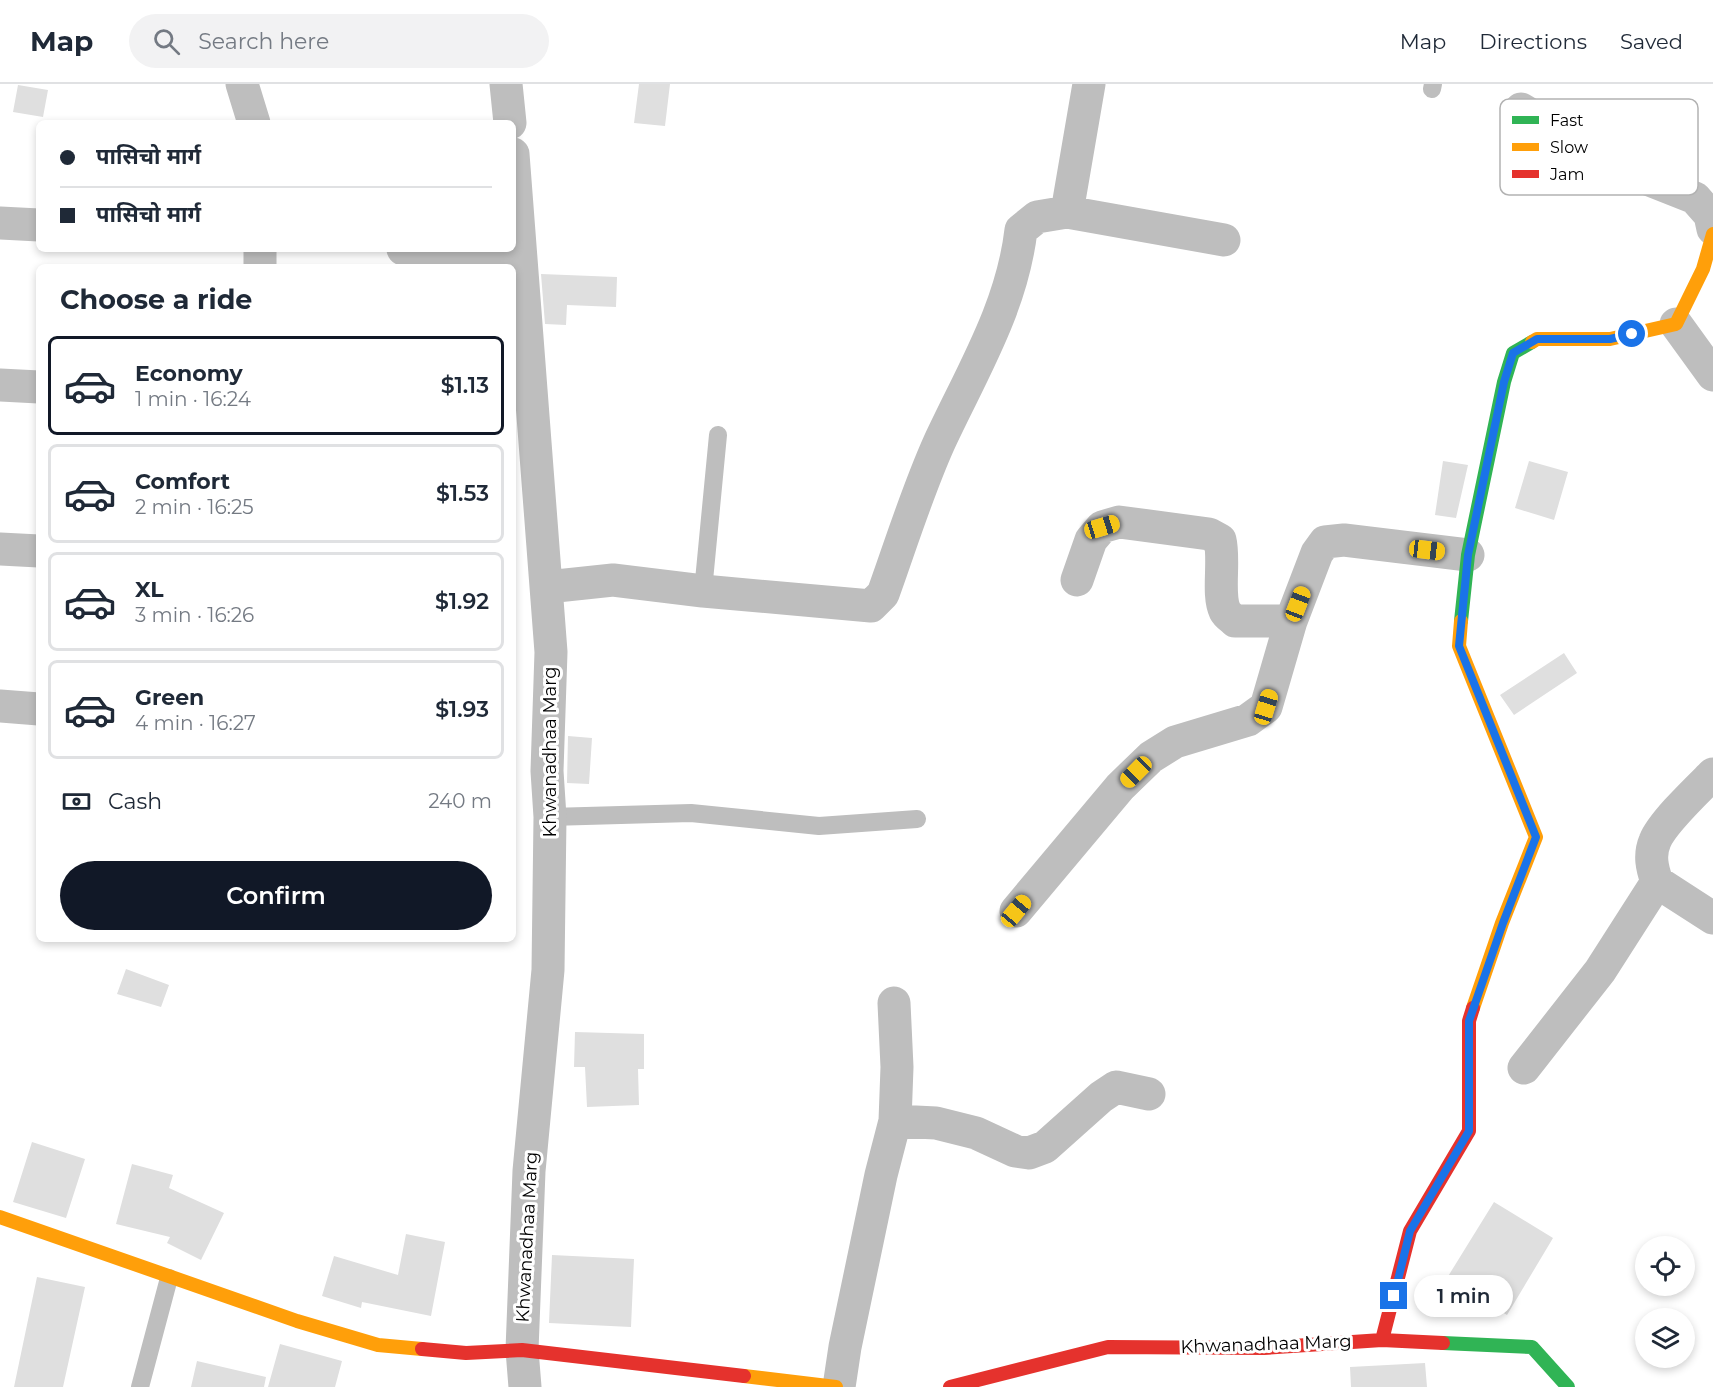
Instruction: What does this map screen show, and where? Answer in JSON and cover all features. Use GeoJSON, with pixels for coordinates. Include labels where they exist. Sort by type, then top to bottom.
{"type":"FeatureCollection","features":[{"type":"Feature","properties":{"kind":"street"},"geometry":{"type":"LineString","coordinates":[[242,84],[253,120]]}},
{"type":"Feature","properties":{"kind":"street"},"geometry":{"type":"LineString","coordinates":[[506,84],[510,120]]}},
{"type":"Feature","properties":{"kind":"street"},"geometry":{"type":"LineString","coordinates":[[1067,212],[1089,84]]}},
{"type":"Feature","properties":{"kind":"street","name":"Khwanadhaa Marg"},"geometry":{"type":"LineString","coordinates":[[516,193],[551,652],[547,771],[550,817],[548,970],[529,1171],[522,1350],[525,1387]]}},
{"type":"Feature","properties":{"kind":"street"},"geometry":{"type":"LineString","coordinates":[[1687,195],[1695,198],[1710,215],[1713,229]]}},
{"type":"Feature","properties":{"kind":"street"},"geometry":{"type":"LineString","coordinates":[[547,587],[613,579],[703,591],[871,606],[883,594],[938,445],[986,350],[1018,260],[1022,230],[1036,217],[1067,212],[1224,240]]}},
{"type":"Feature","properties":{"kind":"street"},"geometry":{"type":"LineString","coordinates":[[0,222],[36,225]]}},
{"type":"Feature","properties":{"kind":"street"},"geometry":{"type":"LineString","coordinates":[[1676,324],[1699,278],[1711,247],[1713,234]]}},
{"type":"Feature","properties":{"kind":"street"},"geometry":{"type":"LineString","coordinates":[[438,252],[521,259]]}},
{"type":"Feature","properties":{"kind":"street"},"geometry":{"type":"LineString","coordinates":[[1676,324],[1713,375]]}},
{"type":"Feature","properties":{"kind":"street"},"geometry":{"type":"LineString","coordinates":[[1382,1340],[1410,1231],[1469,1131],[1469,1021],[1536,837],[1459,646],[1468,555],[1504,382],[1513,353],[1537,339],[1610,339],[1676,324]]}},
{"type":"Feature","properties":{"kind":"street"},"geometry":{"type":"LineString","coordinates":[[0,385],[36,387]]}},
{"type":"Feature","properties":{"kind":"street"},"geometry":{"type":"LineString","coordinates":[[1077,580],[1091,540],[1102,527],[1119,522],[1209,534],[1220,540],[1223,554],[1222,595],[1225,611],[1235,621],[1291,621]]}},
{"type":"Feature","properties":{"kind":"street"},"geometry":{"type":"LineString","coordinates":[[1016,911],[1120,787],[1151,757],[1175,742],[1248,720],[1266,707],[1291,621],[1317,553],[1325,542],[1344,540],[1468,555]]}},
{"type":"Feature","properties":{"kind":"street"},"geometry":{"type":"LineString","coordinates":[[0,549],[36,551]]}},
{"type":"Feature","properties":{"kind":"street"},"geometry":{"type":"LineString","coordinates":[[0,706],[36,709]]}},
{"type":"Feature","properties":{"kind":"street"},"geometry":{"type":"LineString","coordinates":[[1713,774],[1684,804],[1655,841],[1651,862],[1657,882],[1713,918]]}},
{"type":"Feature","properties":{"kind":"street"},"geometry":{"type":"LineString","coordinates":[[1524,1068],[1600,971],[1657,882]]}},
{"type":"Feature","properties":{"kind":"street"},"geometry":{"type":"LineString","coordinates":[[0,1217],[169,1278],[297,1321],[378,1345],[466,1353],[522,1350],[838,1387],[878,1186],[895,1121],[897,1067],[894,1003]]}},
{"type":"Feature","properties":{"kind":"street"},"geometry":{"type":"LineString","coordinates":[[895,1121],[936,1123],[976,1132],[1016,1150],[1029,1153],[1045,1148],[1101,1096],[1116,1087],[1149,1094]]}},
{"type":"Feature","properties":{"kind":"street","name":"Khwanadhaa Marg"},"geometry":{"type":"LineString","coordinates":[[950,1387],[1108,1347],[1264,1348],[1382,1340],[1532,1347],[1568,1387]]}},
{"type":"Feature","properties":{"kind":"lane"},"geometry":{"type":"LineString","coordinates":[[703,591],[718,435]]}},
{"type":"Feature","properties":{"kind":"lane"},"geometry":{"type":"LineString","coordinates":[[550,817],[691,813],[819,826],[917,819]]}},
{"type":"Feature","properties":{"kind":"lane"},"geometry":{"type":"LineString","coordinates":[[140,1387],[169,1278]]}},
{"type":"Feature","properties":{"kind":"building"},"geometry":{"type":"Polygon","coordinates":[[[639,84],[670,84],[665,126],[634,123],[639,84]]]}},
{"type":"Feature","properties":{"kind":"building"},"geometry":{"type":"Polygon","coordinates":[[[18,85],[48,90],[43,117],[13,112],[18,85]]]}},
{"type":"Feature","properties":{"kind":"building"},"geometry":{"type":"Polygon","coordinates":[[[541,274],[617,277],[616,307],[567,305],[566,325],[545,324],[541,274]]]}},
{"type":"Feature","properties":{"kind":"building"},"geometry":{"type":"Polygon","coordinates":[[[1443,461],[1468,465],[1456,518],[1435,515],[1443,461]]]}},
{"type":"Feature","properties":{"kind":"building"},"geometry":{"type":"Polygon","coordinates":[[[1529,461],[1568,472],[1554,520],[1515,508],[1529,461]]]}},
{"type":"Feature","properties":{"kind":"building"},"geometry":{"type":"Polygon","coordinates":[[[1564,653],[1577,673],[1514,715],[1500,695],[1564,653]]]}},
{"type":"Feature","properties":{"kind":"building"},"geometry":{"type":"Polygon","coordinates":[[[568,736],[592,738],[589,784],[567,783],[568,736]]]}},
{"type":"Feature","properties":{"kind":"building"},"geometry":{"type":"Polygon","coordinates":[[[126,969],[169,985],[161,1007],[117,994],[126,969]]]}},
{"type":"Feature","properties":{"kind":"building"},"geometry":{"type":"Polygon","coordinates":[[[575,1032],[644,1034],[644,1069],[638,1069],[639,1105],[587,1107],[585,1067],[574,1067],[575,1032]]]}},
{"type":"Feature","properties":{"kind":"building"},"geometry":{"type":"Polygon","coordinates":[[[32,1142],[85,1159],[66,1218],[13,1202],[32,1142]]]}},
{"type":"Feature","properties":{"kind":"building"},"geometry":{"type":"Polygon","coordinates":[[[132,1164],[173,1175],[169,1188],[224,1213],[201,1260],[167,1243],[170,1237],[116,1224],[132,1164]]]}},
{"type":"Feature","properties":{"kind":"building"},"geometry":{"type":"Polygon","coordinates":[[[1494,1202],[1553,1238],[1507,1315],[1447,1278],[1494,1202]]]}},
{"type":"Feature","properties":{"kind":"building"},"geometry":{"type":"Polygon","coordinates":[[[406,1234],[445,1242],[431,1316],[362,1302],[361,1308],[322,1296],[334,1256],[398,1275],[406,1234]]]}},
{"type":"Feature","properties":{"kind":"building"},"geometry":{"type":"Polygon","coordinates":[[[552,1255],[634,1259],[631,1327],[549,1323],[552,1255]]]}},
{"type":"Feature","properties":{"kind":"building"},"geometry":{"type":"Polygon","coordinates":[[[37,1277],[85,1287],[63,1387],[14,1387],[37,1277]]]}},
{"type":"Feature","properties":{"kind":"building"},"geometry":{"type":"Polygon","coordinates":[[[280,1344],[342,1361],[335,1387],[268,1387],[280,1344]]]}},
{"type":"Feature","properties":{"kind":"building"},"geometry":{"type":"Polygon","coordinates":[[[197,1361],[266,1377],[264,1387],[191,1387],[197,1361]]]}},
{"type":"Feature","properties":{"kind":"building"},"geometry":{"type":"Polygon","coordinates":[[[1425,1363],[1427,1387],[1351,1387],[1350,1367],[1425,1363]]]}},
{"type":"Feature","properties":{"kind":"traffic: fast"},"geometry":{"type":"LineString","coordinates":[[1461,621],[1468,555],[1504,382],[1513,353],[1532,342]]}},
{"type":"Feature","properties":{"kind":"traffic: fast"},"geometry":{"type":"LineString","coordinates":[[1443,1343],[1532,1347],[1568,1387]]}},
{"type":"Feature","properties":{"kind":"traffic: slow"},"geometry":{"type":"LineString","coordinates":[[1532,342],[1537,339],[1610,339],[1676,324],[1703,269],[1713,234]]}},
{"type":"Feature","properties":{"kind":"traffic: slow"},"geometry":{"type":"LineString","coordinates":[[1461,621],[1459,646],[1536,837],[1502,923],[1473,1008]]}},
{"type":"Feature","properties":{"kind":"traffic: slow"},"geometry":{"type":"LineString","coordinates":[[0,1217],[297,1321],[378,1345],[422,1349]]}},
{"type":"Feature","properties":{"kind":"traffic: slow"},"geometry":{"type":"LineString","coordinates":[[744,1376],[836,1387]]}},
{"type":"Feature","properties":{"kind":"traffic: jam"},"geometry":{"type":"LineString","coordinates":[[1382,1340],[1410,1231],[1469,1131],[1469,1021],[1473,1008]]}},
{"type":"Feature","properties":{"kind":"traffic: jam"},"geometry":{"type":"LineString","coordinates":[[950,1387],[1108,1347],[1264,1348],[1382,1340],[1443,1343]]}},
{"type":"Feature","properties":{"kind":"traffic: jam"},"geometry":{"type":"LineString","coordinates":[[422,1349],[466,1353],[522,1350],[744,1376]]}},
{"type":"Feature","properties":{"kind":"route"},"geometry":{"type":"LineString","coordinates":[[1394,1296],[1410,1231],[1469,1131],[1469,1021],[1536,837],[1459,646],[1468,555],[1504,382],[1513,353],[1537,339],[1610,339],[1632,334]]}}]}
